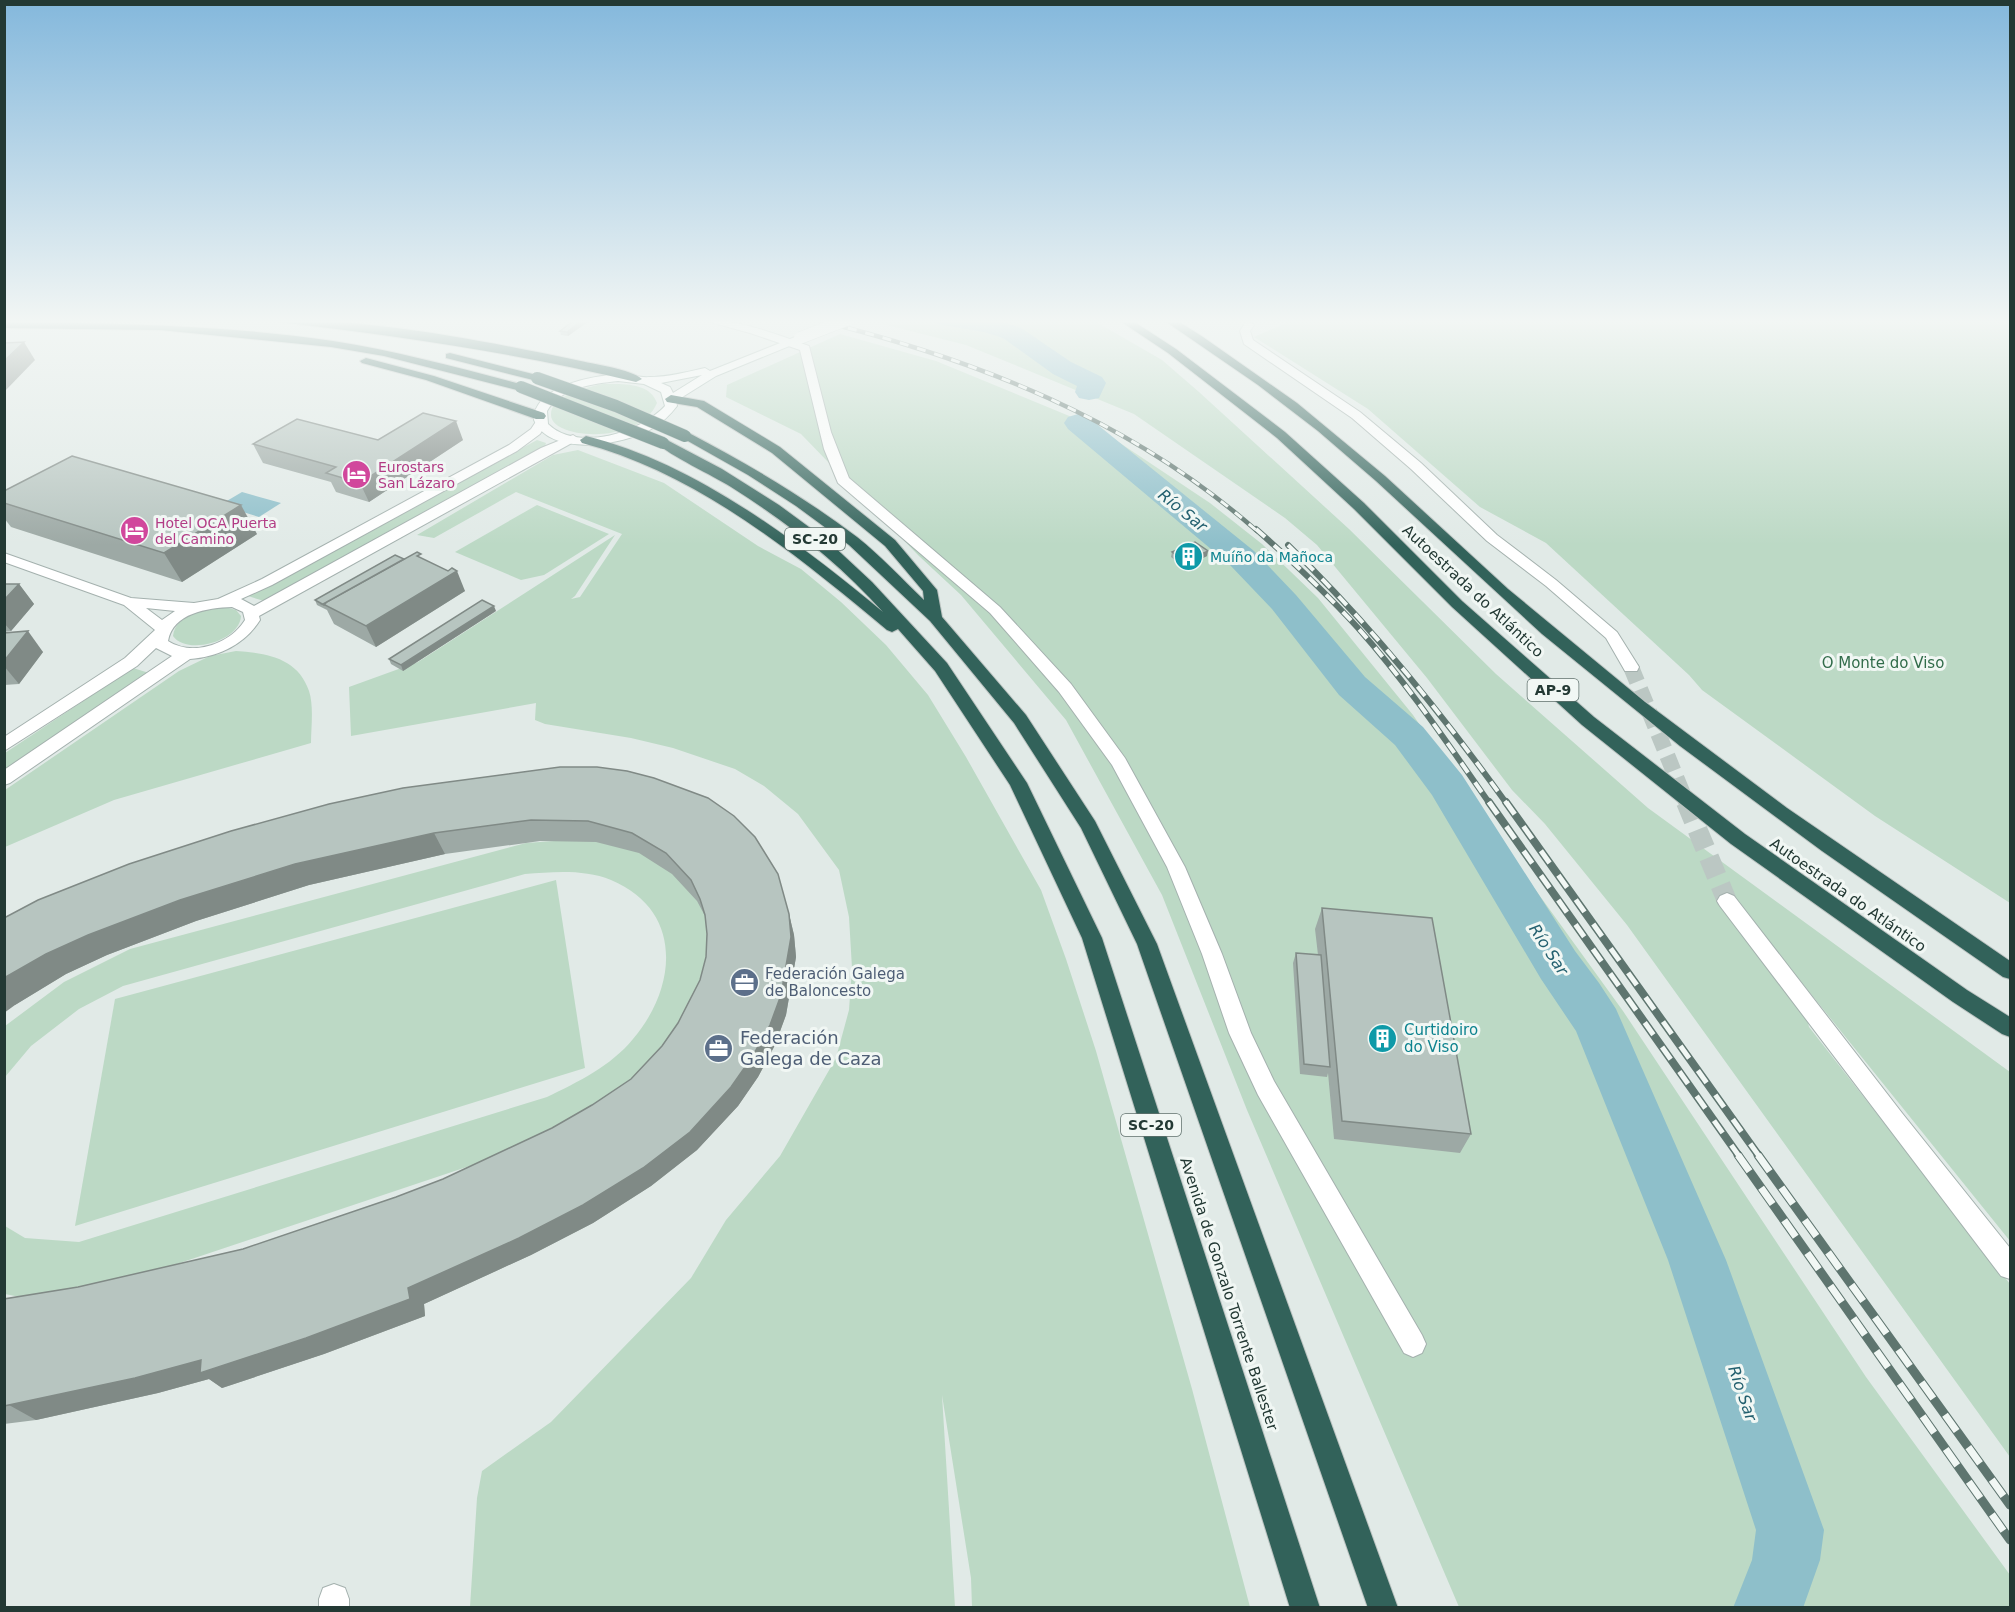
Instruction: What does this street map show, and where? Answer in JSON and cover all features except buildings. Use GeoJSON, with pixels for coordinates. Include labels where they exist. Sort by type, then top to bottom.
{"type":"FeatureCollection","features":[{"type":"Feature","properties":{"kind":"highway"},"geometry":{"type":"LineString","coordinates":[[472,394],[540,420]]}},
{"type":"Feature","properties":{"kind":"highway","name":"Avenida de Gonzalo Torrente Ballester"},"geometry":{"type":"LineString","coordinates":[[541,394],[663,443],[717,472],[823,544],[867,585],[941,667],[1018,783],[1092,938],[1305,1608]]}},
{"type":"Feature","properties":{"kind":"highway","name":"SC-20"},"geometry":{"type":"LineString","coordinates":[[583,394],[686,436],[753,472],[801,502],[854,542],[935,618],[1020,719],[1089,826],[1147,944],[1383,1608]]}},
{"type":"Feature","properties":{"kind":"highway","name":"Autoestrada do Atlántico"},"geometry":{"type":"LineString","coordinates":[[1228,394],[1281,435],[1359,506],[1456,604],[1588,721],[1738,839],[1960,996],[2010,1028]]}},
{"type":"Feature","properties":{"kind":"highway","name":"Autoestrada do Atlántico"},"geometry":{"type":"LineString","coordinates":[[1279,394],[1407,502],[1502,591],[1627,699],[1778,812],[2010,971]]}},
{"type":"Feature","properties":{"kind":"highway"},"geometry":{"type":"LineString","coordinates":[[671,399],[700,404],[776,450],[890,543],[930,590],[935,618]]}},
{"type":"Feature","properties":{"kind":"highway"},"geometry":{"type":"LineString","coordinates":[[580,440],[618,448],[660,467],[735,508],[818,567],[941,667]]}},
{"type":"Feature","properties":{"kind":"street"},"geometry":{"type":"LineString","coordinates":[[4,745],[131,662],[182,614],[195,608],[223,602],[267,582],[513,448],[536,431],[547,403],[558,394]]}},
{"type":"Feature","properties":{"kind":"street"},"geometry":{"type":"LineString","coordinates":[[253,613],[545,452],[580,440],[621,437],[651,426],[664,417],[671,406],[668,394]]}},
{"type":"Feature","properties":{"kind":"street"},"geometry":{"type":"LineString","coordinates":[[671,399],[679,394]]}},
{"type":"Feature","properties":{"kind":"street"},"geometry":{"type":"LineString","coordinates":[[818,394],[832,459],[843,480],[995,610],[1065,688],[1119,762],[1176,867],[1212,954],[1240,1033],[1266,1088],[1413,1344]]}},
{"type":"Feature","properties":{"kind":"street"},"geometry":{"type":"LineString","coordinates":[[1325,394],[1356,415],[1416,466],[1492,538],[1551,583],[1612,635],[1631,667]]}},
{"type":"Feature","properties":{"kind":"street"},"geometry":{"type":"LineString","coordinates":[[540,420],[558,435],[580,440]]}},
{"type":"Feature","properties":{"kind":"street"},"geometry":{"type":"LineString","coordinates":[[4,557],[129,602],[195,608]]}},
{"type":"Feature","properties":{"kind":"street"},"geometry":{"type":"LineString","coordinates":[[129,602],[162,632]]}},
{"type":"Feature","properties":{"kind":"street"},"geometry":{"type":"LineString","coordinates":[[162,632],[160,643],[165,649],[186,654],[210,650],[233,641],[249,628],[253,621],[253,613],[243,604],[223,602]]}},
{"type":"Feature","properties":{"kind":"street"},"geometry":{"type":"LineString","coordinates":[[4,779],[186,654]]}},
{"type":"Feature","properties":{"kind":"street"},"geometry":{"type":"LineString","coordinates":[[1727,901],[2010,1268]]}},
{"type":"Feature","properties":{"kind":"green space"},"geometry":{"type":"Polygon","coordinates":[[[569,394],[651,394],[657,403],[650,414],[629,428],[601,434],[587,434],[560,427],[553,421],[552,408],[569,394]]]}},
{"type":"Feature","properties":{"kind":"green space"},"geometry":{"type":"Polygon","coordinates":[[[726,394],[1017,394],[1096,427],[1210,503],[1262,544],[1318,598],[1413,715],[1495,834],[1623,1011],[1866,1377],[2010,1575],[2010,1607],[1459,1607],[1247,1110],[1162,895],[1066,720],[961,595],[919,556],[801,434],[726,397],[726,394]]]}},
{"type":"Feature","properties":{"kind":"green space"},"geometry":{"type":"Polygon","coordinates":[[[1086,394],[1201,394],[1349,529],[1496,674],[1648,808],[2010,1072],[2010,1241],[1798,978],[1809,1027],[2010,1284],[2010,1457],[1627,925],[1545,824],[1512,790],[1427,678],[1317,545],[1285,518],[1134,414],[1086,394]]]}},
{"type":"Feature","properties":{"kind":"green space","name":"O Monte do Viso"},"geometry":{"type":"Polygon","coordinates":[[[1345,394],[2010,394],[2010,903],[1875,816],[1702,690],[1689,675],[1546,543],[1480,507],[1368,409],[1345,394]]]}},
{"type":"Feature","properties":{"kind":"green space"},"geometry":{"type":"Polygon","coordinates":[[[537,440],[546,443],[545,446],[264,601],[248,596],[537,440]]]}},
{"type":"Feature","properties":{"kind":"green space"},"geometry":{"type":"Polygon","coordinates":[[[578,450],[664,483],[758,546],[801,569],[841,602],[886,645],[928,695],[966,757],[1041,890],[1066,959],[1096,1051],[1192,1389],[1250,1607],[972,1607],[971,1578],[942,1395],[955,1607],[470,1607],[477,1498],[482,1471],[551,1422],[691,1278],[726,1220],[780,1156],[836,1058],[849,1010],[852,968],[849,917],[839,870],[798,814],[764,786],[735,769],[673,748],[631,738],[545,724],[535,720],[536,703],[351,736],[349,687],[418,662],[615,535],[571,599],[580,597],[622,534],[516,492],[434,538],[417,535],[553,455],[578,450]]]}},
{"type":"Feature","properties":{"kind":"green space"},"geometry":{"type":"Polygon","coordinates":[[[537,505],[609,534],[544,575],[521,580],[455,552],[537,505]]]}},
{"type":"Feature","properties":{"kind":"green space"},"geometry":{"type":"Polygon","coordinates":[[[225,607],[236,610],[241,616],[238,625],[223,639],[212,643],[189,645],[173,636],[179,622],[193,614],[225,607]]]}},
{"type":"Feature","properties":{"kind":"green space"},"geometry":{"type":"Polygon","coordinates":[[[236,651],[259,653],[280,659],[297,671],[304,680],[311,697],[311,743],[114,800],[5,847],[5,790],[179,671],[210,656],[236,651]]]}},
{"type":"Feature","properties":{"kind":"green space"},"geometry":{"type":"Polygon","coordinates":[[[133,668],[149,673],[5,771],[5,753],[133,668]]]}},
{"type":"Feature","properties":{"kind":"green space"},"geometry":{"type":"Polygon","coordinates":[[[582,839],[633,848],[674,869],[703,901],[716,942],[688,1039],[589,1126],[102,1289],[25,1298],[5,1294],[5,1226],[25,1238],[79,1242],[547,1097],[593,1073],[615,1057],[633,1039],[648,1018],[659,996],[665,973],[666,951],[661,930],[651,910],[634,893],[611,880],[579,873],[525,874],[123,986],[79,1009],[31,1046],[5,1077],[5,1026],[64,982],[130,949],[526,843],[582,839]]]}},
{"type":"Feature","properties":{"kind":"green space"},"geometry":{"type":"Polygon","coordinates":[[[556,880],[585,1068],[75,1226],[115,999],[556,880]]]}},
{"type":"Feature","properties":{"kind":"water"},"geometry":{"type":"Polygon","coordinates":[[[242,492],[281,503],[259,517],[220,505],[242,492]]]}},
{"type":"Feature","properties":{"kind":"waterway","name":"Río Sar"},"geometry":{"type":"LineString","coordinates":[[1078,423],[1242,558],[1284,602],[1352,686],[1409,736],[1447,785],[1558,965],[1582,997],[1598,1024],[1697,1260],[1790,1530],[1786,1560],[1768,1608]]}},
{"type":"Feature","properties":{"kind":"tunnel"},"geometry":{"type":"LineString","coordinates":[[1631,667],[1687,804]]}},
{"type":"Feature","properties":{"kind":"tunnel"},"geometry":{"type":"LineString","coordinates":[[1686,802],[1727,901]]}},
{"type":"Feature","properties":{"kind":"railway"},"geometry":{"type":"LineString","coordinates":[[1039,394],[1103,425],[1157,456],[1208,491],[1257,531]]}},
{"type":"Feature","properties":{"kind":"railway"},"geometry":{"type":"LineString","coordinates":[[1256,529],[1296,565],[1376,649],[1427,714],[1490,804]]}},
{"type":"Feature","properties":{"kind":"railway"},"geometry":{"type":"LineString","coordinates":[[1288,545],[1376,637],[1456,735],[1507,804]]}},
{"type":"Feature","properties":{"kind":"railway"},"geometry":{"type":"LineString","coordinates":[[1489,802],[1739,1156]]}},
{"type":"Feature","properties":{"kind":"railway"},"geometry":{"type":"LineString","coordinates":[[1506,802],[1759,1156]]}},
{"type":"Feature","properties":{"kind":"railway"},"geometry":{"type":"LineString","coordinates":[[1738,1155],[2010,1540]]}},
{"type":"Feature","properties":{"kind":"railway"},"geometry":{"type":"LineString","coordinates":[[1758,1155],[2010,1505]]}},
{"type":"Feature","properties":{"kind":"place","name":"Eurostars San Lázaro"},"geometry":{"type":"Point","coordinates":[357,475]}},
{"type":"Feature","properties":{"kind":"place","name":"Hotel OCA Puerta del Camino"},"geometry":{"type":"Point","coordinates":[134,531]}},
{"type":"Feature","properties":{"kind":"place","name":"Muíño da Mañoca"},"geometry":{"type":"Point","coordinates":[1189,557]}},
{"type":"Feature","properties":{"kind":"place","name":"Federación Galega de Baloncesto"},"geometry":{"type":"Point","coordinates":[744,983]}},
{"type":"Feature","properties":{"kind":"place","name":"Curtidoiro do Viso"},"geometry":{"type":"Point","coordinates":[1383,1039]}},
{"type":"Feature","properties":{"kind":"place","name":"Federación Galega de Caza"},"geometry":{"type":"Point","coordinates":[719,1048]}}]}
